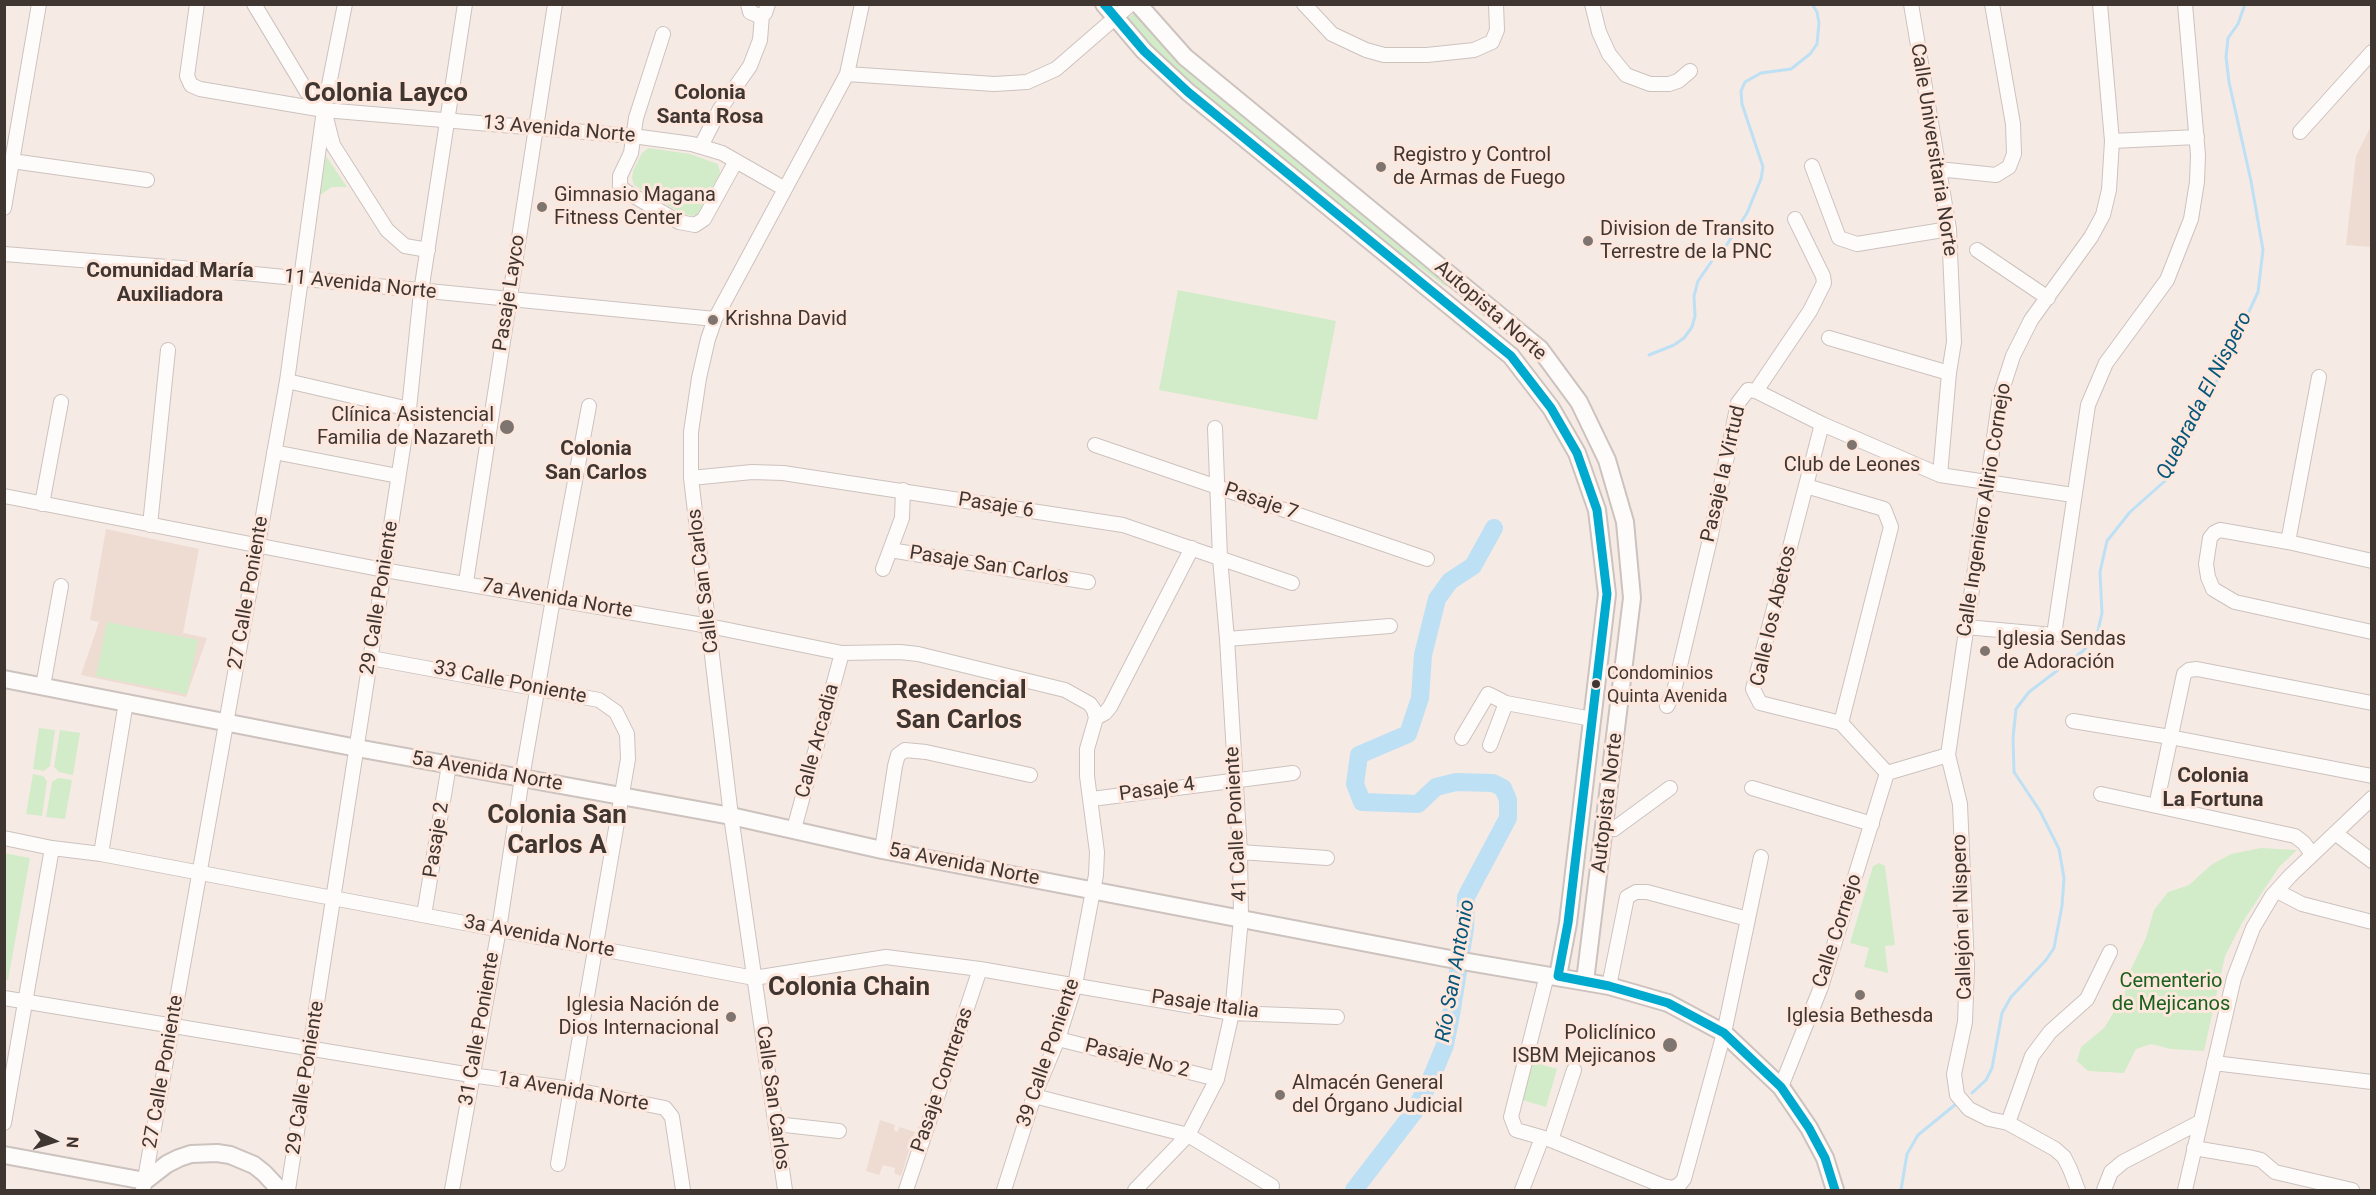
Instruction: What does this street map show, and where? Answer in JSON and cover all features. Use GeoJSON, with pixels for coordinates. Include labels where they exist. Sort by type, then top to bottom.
{"type":"FeatureCollection","features":[{"type":"Feature","properties":{"kind":"main road","name":"Autopista Norte"},"geometry":{"type":"LineString","coordinates":[[1104,4],[1115,19],[1188,92],[1511,356],[1551,408],[1577,453],[1597,510],[1607,594],[1568,923],[1552,975]]}},
{"type":"Feature","properties":{"kind":"main road","name":"Autopista Norte"},"geometry":{"type":"LineString","coordinates":[[1138,4],[1185,57],[1540,349],[1579,402],[1607,460],[1625,522],[1632,598],[1606,827],[1585,981]]}},
{"type":"Feature","properties":{"kind":"main road"},"geometry":{"type":"LineString","coordinates":[[1407,272],[1411,270],[1420,273],[1449,293],[1455,292],[1457,287],[1452,277]]}},
{"type":"Feature","properties":{"kind":"main road"},"geometry":{"type":"LineString","coordinates":[[1477,329],[1473,319],[1475,309],[1482,305],[1493,309]]}},
{"type":"Feature","properties":{"kind":"main road","name":"5a Avenida Norte"},"geometry":{"type":"LineString","coordinates":[[4,679],[357,748],[731,816],[882,850],[1241,919],[1445,958],[1609,986],[1668,1003],[1724,1033],[1781,1087],[1809,1128],[1824,1158],[1835,1191]]}},
{"type":"Feature","properties":{"kind":"main road"},"geometry":{"type":"LineString","coordinates":[[4,1155],[146,1187],[162,1168],[179,1158],[217,1153],[230,1155],[254,1165],[280,1191]]}},
{"type":"Feature","properties":{"kind":"street"},"geometry":{"type":"LineString","coordinates":[[4,208],[39,4]]}},
{"type":"Feature","properties":{"kind":"street","name":"13 Avenida Norte"},"geometry":{"type":"LineString","coordinates":[[196,4],[187,76],[191,85],[200,89],[324,110],[633,136],[701,146],[736,160],[785,189]]}},
{"type":"Feature","properties":{"kind":"street"},"geometry":{"type":"LineString","coordinates":[[254,4],[307,92],[324,110],[333,145],[387,230],[405,246],[428,250]]}},
{"type":"Feature","properties":{"kind":"street","name":"27 Calle Poniente"},"geometry":{"type":"LineString","coordinates":[[146,1187],[172,1026],[287,381],[324,110],[345,4]]}},
{"type":"Feature","properties":{"kind":"street","name":"29 Calle Poniente"},"geometry":{"type":"LineString","coordinates":[[288,1191],[409,410],[421,292],[465,4]]}},
{"type":"Feature","properties":{"kind":"street","name":"Pasaje Layco"},"geometry":{"type":"LineString","coordinates":[[466,582],[555,4]]}},
{"type":"Feature","properties":{"kind":"street"},"geometry":{"type":"LineString","coordinates":[[748,4],[753,15],[765,10]]}},
{"type":"Feature","properties":{"kind":"street","name":"Calle San Carlos"},"geometry":{"type":"LineString","coordinates":[[785,1191],[731,816],[691,478],[691,432],[697,389],[715,319],[848,74],[862,4]]}},
{"type":"Feature","properties":{"kind":"street"},"geometry":{"type":"LineString","coordinates":[[848,74],[994,84],[1027,82],[1056,69],[1131,4]]}},
{"type":"Feature","properties":{"kind":"street"},"geometry":{"type":"LineString","coordinates":[[1304,4],[1332,34],[1366,50],[1384,55],[1427,55],[1474,50],[1492,42],[1497,30],[1496,4]]}},
{"type":"Feature","properties":{"kind":"street"},"geometry":{"type":"LineString","coordinates":[[1592,4],[1599,32],[1609,54],[1626,75],[1650,84],[1669,84],[1678,81],[1690,71]]}},
{"type":"Feature","properties":{"kind":"street","name":"Calle Universitaria Norte"},"geometry":{"type":"LineString","coordinates":[[1911,4],[1950,229],[1954,342],[1948,372],[1940,475]]}},
{"type":"Feature","properties":{"kind":"street"},"geometry":{"type":"LineString","coordinates":[[1938,169],[1996,175],[2009,167],[2014,154],[2013,124],[1992,4]]}},
{"type":"Feature","properties":{"kind":"street","name":"Calle Ingeniero Alirio Cornejo"},"geometry":{"type":"LineString","coordinates":[[1948,756],[2000,396],[2013,356],[2031,320],[2091,237],[2103,215],[2109,190],[2112,141],[2100,4]]}},
{"type":"Feature","properties":{"kind":"street"},"geometry":{"type":"LineString","coordinates":[[1966,627],[2054,635],[2085,419],[2095,387],[2118,346],[2149,308],[2167,280],[2187,233],[2197,182],[2197,137],[2185,4]]}},
{"type":"Feature","properties":{"kind":"street"},"geometry":{"type":"LineString","coordinates":[[701,146],[720,109],[750,66],[759,40],[765,10]]}},
{"type":"Feature","properties":{"kind":"street"},"geometry":{"type":"LineString","coordinates":[[663,34],[636,118],[631,153],[620,176],[620,186],[685,225],[698,224],[704,219],[736,160]]}},
{"type":"Feature","properties":{"kind":"street"},"geometry":{"type":"LineString","coordinates":[[2300,132],[2372,52]]}},
{"type":"Feature","properties":{"kind":"street"},"geometry":{"type":"LineString","coordinates":[[2112,141],[2197,137]]}},
{"type":"Feature","properties":{"kind":"street"},"geometry":{"type":"LineString","coordinates":[[12,161],[147,180]]}},
{"type":"Feature","properties":{"kind":"street"},"geometry":{"type":"LineString","coordinates":[[1812,166],[1839,238],[1857,244],[1950,229]]}},
{"type":"Feature","properties":{"kind":"street"},"geometry":{"type":"LineString","coordinates":[[1756,391],[1810,311],[1824,283],[1823,276],[1795,219]]}},
{"type":"Feature","properties":{"kind":"street"},"geometry":{"type":"LineString","coordinates":[[1977,250],[2048,298]]}},
{"type":"Feature","properties":{"kind":"street","name":"11 Avenida Norte"},"geometry":{"type":"LineString","coordinates":[[4,254],[301,279],[509,301],[715,319]]}},
{"type":"Feature","properties":{"kind":"street"},"geometry":{"type":"LineString","coordinates":[[1829,338],[1948,372]]}},
{"type":"Feature","properties":{"kind":"street"},"geometry":{"type":"LineString","coordinates":[[150,525],[168,350]]}},
{"type":"Feature","properties":{"kind":"street"},"geometry":{"type":"LineString","coordinates":[[2288,542],[2319,377]]}},
{"type":"Feature","properties":{"kind":"street"},"geometry":{"type":"LineString","coordinates":[[287,381],[409,410]]}},
{"type":"Feature","properties":{"kind":"street","name":"Pasaje la Virtud"},"geometry":{"type":"LineString","coordinates":[[1667,705],[1674,691],[1710,538],[1738,403],[1748,390],[1756,391],[1822,424],[1940,475],[2073,495]]}},
{"type":"Feature","properties":{"kind":"street"},"geometry":{"type":"LineString","coordinates":[[42,504],[61,402]]}},
{"type":"Feature","properties":{"kind":"street","name":"31 Calle Poniente"},"geometry":{"type":"LineString","coordinates":[[452,1191],[499,929],[553,599],[589,406]]}},
{"type":"Feature","properties":{"kind":"street","name":"Calle los Abetos"},"geometry":{"type":"LineString","coordinates":[[1822,424],[1753,689],[1760,704],[1841,723]]}},
{"type":"Feature","properties":{"kind":"street","name":"41 Calle Poniente"},"geometry":{"type":"LineString","coordinates":[[1135,1191],[1188,1135],[1217,1079],[1232,1013],[1241,919],[1240,852],[1220,558],[1215,428]]}},
{"type":"Feature","properties":{"kind":"street","name":"Pasaje 7"},"geometry":{"type":"LineString","coordinates":[[1095,445],[1427,559]]}},
{"type":"Feature","properties":{"kind":"street"},"geometry":{"type":"LineString","coordinates":[[274,452],[398,476]]}},
{"type":"Feature","properties":{"kind":"street","name":"Pasaje 6"},"geometry":{"type":"LineString","coordinates":[[691,478],[752,472],[783,473],[1123,525],[1292,583]]}},
{"type":"Feature","properties":{"kind":"street"},"geometry":{"type":"LineString","coordinates":[[1806,486],[1884,509],[1891,527],[1841,723],[1887,773],[1948,756]]}},
{"type":"Feature","properties":{"kind":"street","name":"Pasaje San Carlos"},"geometry":{"type":"LineString","coordinates":[[883,569],[902,518],[903,490]]}},
{"type":"Feature","properties":{"kind":"street","name":"7a Avenida Norte"},"geometry":{"type":"LineString","coordinates":[[4,496],[384,570],[466,582],[709,626],[842,653],[918,654],[1065,690],[1090,704],[1096,718]]}},
{"type":"Feature","properties":{"kind":"street"},"geometry":{"type":"LineString","coordinates":[[2372,561],[2288,542],[2220,530],[2210,538],[2206,564],[2213,590],[2235,602],[2372,632]]}},
{"type":"Feature","properties":{"kind":"street","name":"39 Calle Poniente"},"geometry":{"type":"LineString","coordinates":[[1004,1191],[1034,1095],[1058,1039],[1075,985],[1096,875],[1097,852],[1092,798],[1087,776],[1087,749],[1096,718],[1110,707],[1192,548]]}},
{"type":"Feature","properties":{"kind":"street","name":"Pasaje San Carlos"},"geometry":{"type":"LineString","coordinates":[[890,550],[1088,582]]}},
{"type":"Feature","properties":{"kind":"street"},"geometry":{"type":"LineString","coordinates":[[44,686],[61,586]]}},
{"type":"Feature","properties":{"kind":"street"},"geometry":{"type":"LineString","coordinates":[[1227,639],[1390,626]]}},
{"type":"Feature","properties":{"kind":"street","name":"Calle Arcadia"},"geometry":{"type":"LineString","coordinates":[[794,829],[842,653]]}},
{"type":"Feature","properties":{"kind":"street","name":"33 Calle Poniente"},"geometry":{"type":"LineString","coordinates":[[371,658],[599,700],[616,712],[623,723],[629,740],[628,759],[558,1164]]}},
{"type":"Feature","properties":{"kind":"street"},"geometry":{"type":"LineString","coordinates":[[2156,806],[2184,674],[2189,670],[2197,669],[2372,704]]}},
{"type":"Feature","properties":{"kind":"street"},"geometry":{"type":"LineString","coordinates":[[1462,738],[1488,694],[1506,703],[1592,718]]}},
{"type":"Feature","properties":{"kind":"street"},"geometry":{"type":"LineString","coordinates":[[101,854],[126,702]]}},
{"type":"Feature","properties":{"kind":"street"},"geometry":{"type":"LineString","coordinates":[[1490,746],[1506,703]]}},
{"type":"Feature","properties":{"kind":"street"},"geometry":{"type":"LineString","coordinates":[[2073,721],[2170,737],[2372,776]]}},
{"type":"Feature","properties":{"kind":"street"},"geometry":{"type":"LineString","coordinates":[[882,850],[895,766],[898,755],[905,750],[926,752],[1030,775]]}},
{"type":"Feature","properties":{"kind":"street","name":"Callejón el Nispero"},"geometry":{"type":"LineString","coordinates":[[1948,756],[1959,804],[1967,967],[1965,1022],[1954,1085],[1957,1095],[1969,1109],[1989,1119],[2008,1123],[2055,1149],[2064,1157],[2078,1191]]}},
{"type":"Feature","properties":{"kind":"street","name":"Pasaje 2"},"geometry":{"type":"LineString","coordinates":[[424,915],[449,765]]}},
{"type":"Feature","properties":{"kind":"street","name":"Pasaje 4"},"geometry":{"type":"LineString","coordinates":[[1092,798],[1293,773]]}},
{"type":"Feature","properties":{"kind":"street","name":"Calle Cornejo"},"geometry":{"type":"LineString","coordinates":[[1781,1087],[1821,987],[1887,773]]}},
{"type":"Feature","properties":{"kind":"street"},"geometry":{"type":"LineString","coordinates":[[1752,788],[1872,824]]}},
{"type":"Feature","properties":{"kind":"street"},"geometry":{"type":"LineString","coordinates":[[1606,827],[1614,829],[1670,789]]}},
{"type":"Feature","properties":{"kind":"street"},"geometry":{"type":"LineString","coordinates":[[2101,794],[2295,836],[2312,853]]}},
{"type":"Feature","properties":{"kind":"street"},"geometry":{"type":"LineString","coordinates":[[2185,1191],[2234,978],[2253,928],[2277,891],[2312,853],[2372,798]]}},
{"type":"Feature","properties":{"kind":"street"},"geometry":{"type":"LineString","coordinates":[[2335,833],[2372,861]]}},
{"type":"Feature","properties":{"kind":"street","name":"3a Avenida Norte"},"geometry":{"type":"LineString","coordinates":[[4,838],[52,848],[101,854],[754,978],[886,957],[980,969],[1075,985]]}},
{"type":"Feature","properties":{"kind":"street"},"geometry":{"type":"LineString","coordinates":[[4,1124],[52,848]]}},
{"type":"Feature","properties":{"kind":"street"},"geometry":{"type":"LineString","coordinates":[[1240,852],[1327,858]]}},
{"type":"Feature","properties":{"kind":"street"},"geometry":{"type":"LineString","coordinates":[[1552,975],[1511,1117],[1516,1130],[1546,1139],[1663,1186],[1672,1188],[1680,1184],[1684,1179],[1724,1033],[1761,857]]}},
{"type":"Feature","properties":{"kind":"street"},"geometry":{"type":"LineString","coordinates":[[2277,891],[2302,904],[2372,922]]}},
{"type":"Feature","properties":{"kind":"street"},"geometry":{"type":"LineString","coordinates":[[1609,986],[1627,897],[1636,892],[1647,892],[1748,919]]}},
{"type":"Feature","properties":{"kind":"street"},"geometry":{"type":"LineString","coordinates":[[2008,1123],[2032,1056],[2050,1032],[2087,999],[2110,952]]}},
{"type":"Feature","properties":{"kind":"street","name":"Pasaje Contreras"},"geometry":{"type":"LineString","coordinates":[[906,1191],[980,969]]}},
{"type":"Feature","properties":{"kind":"street","name":"Pasaje Italia"},"geometry":{"type":"LineString","coordinates":[[1075,985],[1232,1013],[1336,1017]]}},
{"type":"Feature","properties":{"kind":"street","name":"1a Avenida Norte"},"geometry":{"type":"LineString","coordinates":[[4,998],[471,1075],[571,1089],[668,1110],[672,1117],[683,1191]]}},
{"type":"Feature","properties":{"kind":"street","name":"Pasaje No 2"},"geometry":{"type":"LineString","coordinates":[[1058,1039],[1217,1079]]}},
{"type":"Feature","properties":{"kind":"street"},"geometry":{"type":"LineString","coordinates":[[2214,1063],[2372,1082]]}},
{"type":"Feature","properties":{"kind":"street"},"geometry":{"type":"LineString","coordinates":[[1522,1191],[1574,1070]]}},
{"type":"Feature","properties":{"kind":"street"},"geometry":{"type":"LineString","coordinates":[[1034,1095],[1188,1135],[1272,1186]]}},
{"type":"Feature","properties":{"kind":"street"},"geometry":{"type":"LineString","coordinates":[[2104,1191],[2111,1172],[2123,1162],[2200,1122]]}},
{"type":"Feature","properties":{"kind":"street"},"geometry":{"type":"LineString","coordinates":[[776,1124],[839,1131]]}},
{"type":"Feature","properties":{"kind":"street"},"geometry":{"type":"LineString","coordinates":[[2194,1148],[2261,1160],[2275,1172],[2352,1191]]}},
{"type":"Feature","properties":{"kind":"shaded area"},"geometry":{"type":"Polygon","coordinates":[[[2371,126],[2371,247],[2346,245],[2356,156],[2371,126]]]}},
{"type":"Feature","properties":{"kind":"shaded area"},"geometry":{"type":"Polygon","coordinates":[[[106,529],[199,549],[183,633],[207,638],[186,697],[81,675],[99,622],[90,620],[106,529]]]}},
{"type":"Feature","properties":{"kind":"shaded area"},"geometry":{"type":"Polygon","coordinates":[[[880,1120],[895,1125],[894,1130],[897,1132],[900,1127],[915,1132],[901,1176],[894,1173],[895,1168],[883,1165],[879,1175],[866,1171],[880,1120]]]}},
{"type":"Feature","properties":{"kind":"green space"},"geometry":{"type":"Polygon","coordinates":[[[1134,13],[1138,14],[1451,286],[1445,286],[1418,266],[1411,265],[1173,69],[1131,24],[1129,17],[1134,13]]]}},
{"type":"Feature","properties":{"kind":"green space"},"geometry":{"type":"Polygon","coordinates":[[[649,148],[690,154],[718,164],[720,173],[698,214],[692,216],[681,213],[634,185],[633,171],[642,153],[649,148]]]}},
{"type":"Feature","properties":{"kind":"green space"},"geometry":{"type":"Polygon","coordinates":[[[326,156],[347,187],[332,187],[320,195],[326,156]]]}},
{"type":"Feature","properties":{"kind":"green space"},"geometry":{"type":"Polygon","coordinates":[[[1178,290],[1336,321],[1317,420],[1159,390],[1178,290]]]}},
{"type":"Feature","properties":{"kind":"green space"},"geometry":{"type":"Polygon","coordinates":[[[107,622],[198,640],[187,694],[96,676],[107,622]]]}},
{"type":"Feature","properties":{"kind":"green space"},"geometry":{"type":"Polygon","coordinates":[[[39,728],[55,730],[50,766],[44,771],[33,769],[39,728]]]}},
{"type":"Feature","properties":{"kind":"green space"},"geometry":{"type":"Polygon","coordinates":[[[60,730],[80,733],[73,775],[59,772],[54,767],[60,730]]]}},
{"type":"Feature","properties":{"kind":"green space"},"geometry":{"type":"Polygon","coordinates":[[[33,774],[43,776],[47,781],[42,816],[26,814],[33,774]]]}},
{"type":"Feature","properties":{"kind":"green space"},"geometry":{"type":"Polygon","coordinates":[[[58,778],[72,780],[65,819],[46,817],[52,782],[58,778]]]}},
{"type":"Feature","properties":{"kind":"green space","name":"Cementerio de Mejicanos"},"geometry":{"type":"Polygon","coordinates":[[[2261,848],[2297,850],[2279,867],[2242,923],[2225,956],[2204,1051],[2171,1049],[2151,1044],[2136,1049],[2124,1073],[2088,1071],[2077,1061],[2081,1047],[2104,1028],[2124,996],[2130,971],[2146,938],[2154,910],[2168,892],[2189,885],[2211,865],[2231,854],[2261,848]]]}},
{"type":"Feature","properties":{"kind":"green space"},"geometry":{"type":"Polygon","coordinates":[[[4,853],[30,858],[8,980],[4,979],[4,853]]]}},
{"type":"Feature","properties":{"kind":"green space"},"geometry":{"type":"Polygon","coordinates":[[[1879,863],[1885,866],[1895,945],[1885,946],[1888,973],[1864,967],[1869,948],[1850,943],[1873,866],[1879,863]]]}},
{"type":"Feature","properties":{"kind":"green space"},"geometry":{"type":"Polygon","coordinates":[[[1533,1062],[1557,1069],[1546,1107],[1522,1100],[1533,1062]]]}},
{"type":"Feature","properties":{"kind":"waterway"},"geometry":{"type":"LineString","coordinates":[[1649,355],[1674,345],[1684,338],[1692,327],[1695,316],[1694,296],[1698,281],[1714,258],[1726,246],[1747,213],[1761,179],[1763,167],[1742,104],[1741,91],[1745,82],[1761,73],[1791,69],[1810,54],[1817,44],[1819,23],[1817,12],[1812,4]]}},
{"type":"Feature","properties":{"kind":"waterway","name":"Quebrada El Nispero"},"geometry":{"type":"LineString","coordinates":[[1972,1093],[1986,1080],[1992,1068],[2002,1013],[2011,997],[2046,960],[2054,948],[2062,906],[2064,878],[2059,849],[2040,811],[2014,772],[2013,738],[2016,709],[2029,692],[2083,651],[2097,635],[2102,613],[2100,572],[2107,541],[2130,512],[2166,480],[2195,428],[2258,292],[2263,250],[2226,57],[2228,38],[2238,24],[2245,4]]}},
{"type":"Feature","properties":{"kind":"waterway","name":"Río San Antonio"},"geometry":{"type":"LineString","coordinates":[[1354,1190],[1414,1112],[1445,1045],[1465,928],[1466,897],[1508,818],[1508,800],[1503,788],[1493,783],[1456,782],[1436,787],[1418,804],[1362,802],[1355,784],[1359,755],[1408,734],[1420,698],[1423,655],[1437,599],[1450,581],[1473,566],[1494,528]]}},
{"type":"Feature","properties":{"kind":"waterway","name":"Quebrada El Nispero"},"geometry":{"type":"LineString","coordinates":[[1901,1190],[1907,1154],[1918,1135],[1956,1104]]}},
{"type":"Feature","properties":{"kind":"transit line"},"geometry":{"type":"LineString","coordinates":[[1104,4],[1144,51],[1188,92],[1511,356],[1551,408],[1577,453],[1597,510],[1607,594],[1568,923],[1558,976],[1609,986],[1668,1003],[1724,1033],[1781,1087],[1809,1128],[1825,1158],[1835,1190]]}},
{"type":"Feature","properties":{"kind":"place","name":"Registro y Control de Armas de Fuego"},"geometry":{"type":"Point","coordinates":[1381,167]}},
{"type":"Feature","properties":{"kind":"place","name":"Gimnasio Magana Fitness Center"},"geometry":{"type":"Point","coordinates":[542,207]}},
{"type":"Feature","properties":{"kind":"place","name":"Division de Transito Terrestre de la PNC"},"geometry":{"type":"Point","coordinates":[1588,241]}},
{"type":"Feature","properties":{"kind":"place","name":"Krishna David"},"geometry":{"type":"Point","coordinates":[713,320]}},
{"type":"Feature","properties":{"kind":"place","name":"Clínica Asistencial Familia de Nazareth"},"geometry":{"type":"Point","coordinates":[507,427]}},
{"type":"Feature","properties":{"kind":"place","name":"Club de Leones"},"geometry":{"type":"Point","coordinates":[1852,445]}},
{"type":"Feature","properties":{"kind":"place","name":"Iglesia Sendas de Adoración"},"geometry":{"type":"Point","coordinates":[1985,651]}},
{"type":"Feature","properties":{"kind":"place","name":"Condominios Quinta Avenida"},"geometry":{"type":"Point","coordinates":[1596,684]}},
{"type":"Feature","properties":{"kind":"place","name":"Iglesia Bethesda"},"geometry":{"type":"Point","coordinates":[1860,995]}},
{"type":"Feature","properties":{"kind":"place","name":"Iglesia Nación de Dios Internacional"},"geometry":{"type":"Point","coordinates":[731,1017]}},
{"type":"Feature","properties":{"kind":"place","name":"Policlínico ISBM Mejicanos"},"geometry":{"type":"Point","coordinates":[1670,1045]}},
{"type":"Feature","properties":{"kind":"place","name":"Almacén General del Órgano Judicial"},"geometry":{"type":"Point","coordinates":[1280,1095]}},
{"type":"Feature","properties":{"kind":"district","name":"Colonia Layco"},"geometry":{"type":"Point","coordinates":[386,94]}},
{"type":"Feature","properties":{"kind":"district","name":"Colonia Santa Rosa"},"geometry":{"type":"Point","coordinates":[710,106]}},
{"type":"Feature","properties":{"kind":"district","name":"Comunidad María Auxiliadora"},"geometry":{"type":"Point","coordinates":[170,284]}},
{"type":"Feature","properties":{"kind":"district","name":"Colonia San Carlos"},"geometry":{"type":"Point","coordinates":[596,462]}},
{"type":"Feature","properties":{"kind":"district","name":"Residencial San Carlos"},"geometry":{"type":"Point","coordinates":[959,706]}},
{"type":"Feature","properties":{"kind":"district","name":"Colonia La Fortuna"},"geometry":{"type":"Point","coordinates":[2213,789]}},
{"type":"Feature","properties":{"kind":"district","name":"Colonia San Carlos A"},"geometry":{"type":"Point","coordinates":[557,831]}},
{"type":"Feature","properties":{"kind":"district","name":"Colonia Chain"},"geometry":{"type":"Point","coordinates":[849,988]}}]}
